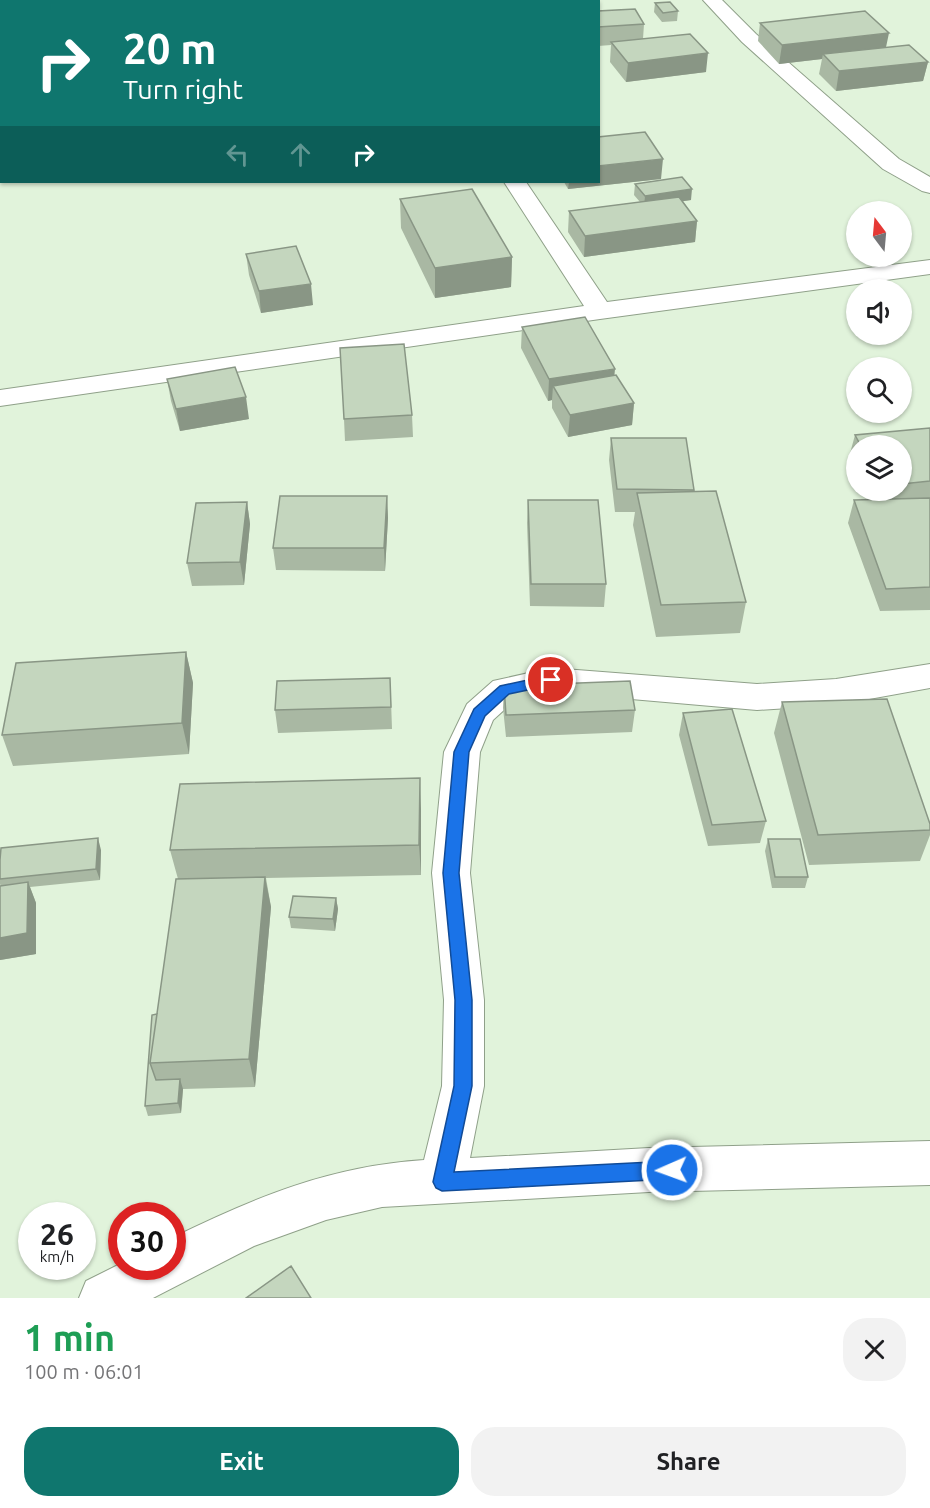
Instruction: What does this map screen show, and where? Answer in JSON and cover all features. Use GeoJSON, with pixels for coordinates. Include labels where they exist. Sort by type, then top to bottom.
{"type":"FeatureCollection","features":[{"type":"Feature","properties":{"kind":"street"},"geometry":{"type":"LineString","coordinates":[[712,0],[749,38],[891,164],[930,186]]}},
{"type":"Feature","properties":{"kind":"street"},"geometry":{"type":"LineString","coordinates":[[516,183],[600,311]]}},
{"type":"Feature","properties":{"kind":"street"},"geometry":{"type":"LineString","coordinates":[[0,398],[600,311],[930,267]]}},
{"type":"Feature","properties":{"kind":"street"},"geometry":{"type":"LineString","coordinates":[[442,1182],[463,1086],[464,1000],[451,873],[462,752],[479,713],[505,690],[551,680],[757,697],[836,692],[930,676]]}},
{"type":"Feature","properties":{"kind":"street"},"geometry":{"type":"LineString","coordinates":[[186,1256],[243,1227],[326,1197],[382,1185],[649,1170],[930,1163]]}},
{"type":"Feature","properties":{"kind":"street"},"geometry":{"type":"LineString","coordinates":[[103,1298],[138,1280]]}},
{"type":"Feature","properties":{"kind":"building"},"geometry":{"type":"Polygon","coordinates":[[[670,2],[678,11],[663,13],[655,3],[670,2]]]}},
{"type":"Feature","properties":{"kind":"building"},"geometry":{"type":"Polygon","coordinates":[[[635,9],[644,24],[600,27],[600,11],[635,9]]]}},
{"type":"Feature","properties":{"kind":"building"},"geometry":{"type":"Polygon","coordinates":[[[865,11],[889,33],[782,45],[760,23],[865,11]]]}},
{"type":"Feature","properties":{"kind":"building"},"geometry":{"type":"Polygon","coordinates":[[[690,34],[708,53],[628,63],[611,42],[690,34]]]}},
{"type":"Feature","properties":{"kind":"building"},"geometry":{"type":"Polygon","coordinates":[[[909,45],[928,62],[839,71],[823,54],[909,45]]]}},
{"type":"Feature","properties":{"kind":"building"},"geometry":{"type":"Polygon","coordinates":[[[645,132],[663,159],[600,166],[600,137],[645,132]]]}},
{"type":"Feature","properties":{"kind":"building"},"geometry":{"type":"Polygon","coordinates":[[[682,177],[692,189],[645,196],[635,184],[682,177]]]}},
{"type":"Feature","properties":{"kind":"building"},"geometry":{"type":"Polygon","coordinates":[[[472,189],[512,257],[435,268],[400,199],[472,189]]]}},
{"type":"Feature","properties":{"kind":"building"},"geometry":{"type":"Polygon","coordinates":[[[679,197],[697,221],[585,236],[569,211],[679,197]]]}},
{"type":"Feature","properties":{"kind":"building"},"geometry":{"type":"Polygon","coordinates":[[[296,246],[311,284],[259,291],[246,254],[296,246]]]}},
{"type":"Feature","properties":{"kind":"building"},"geometry":{"type":"Polygon","coordinates":[[[585,317],[615,369],[549,379],[522,327],[585,317]]]}},
{"type":"Feature","properties":{"kind":"building"},"geometry":{"type":"Polygon","coordinates":[[[404,344],[412,415],[344,419],[340,348],[404,344]]]}},
{"type":"Feature","properties":{"kind":"building"},"geometry":{"type":"Polygon","coordinates":[[[235,367],[246,397],[176,409],[167,379],[235,367]]]}},
{"type":"Feature","properties":{"kind":"building"},"geometry":{"type":"Polygon","coordinates":[[[616,375],[634,403],[570,415],[553,386],[616,375]]]}},
{"type":"Feature","properties":{"kind":"building"},"geometry":{"type":"Polygon","coordinates":[[[930,428],[930,481],[912,483],[912,435],[855,435],[930,428]]]}},
{"type":"Feature","properties":{"kind":"building"},"geometry":{"type":"Polygon","coordinates":[[[611,438],[686,438],[694,490],[617,489],[611,438]]]}},
{"type":"Feature","properties":{"kind":"building"},"geometry":{"type":"Polygon","coordinates":[[[716,491],[746,602],[661,605],[637,493],[716,491]]]}},
{"type":"Feature","properties":{"kind":"building"},"geometry":{"type":"Polygon","coordinates":[[[280,496],[387,496],[384,548],[273,548],[280,496]]]}},
{"type":"Feature","properties":{"kind":"building"},"geometry":{"type":"Polygon","coordinates":[[[912,498],[930,498],[930,587],[886,589],[854,501],[912,501],[912,498]]]}},
{"type":"Feature","properties":{"kind":"building"},"geometry":{"type":"Polygon","coordinates":[[[528,500],[598,500],[606,584],[531,584],[528,500]]]}},
{"type":"Feature","properties":{"kind":"building"},"geometry":{"type":"Polygon","coordinates":[[[247,502],[240,562],[187,563],[196,503],[247,502]]]}},
{"type":"Feature","properties":{"kind":"building"},"geometry":{"type":"Polygon","coordinates":[[[186,652],[182,723],[2,735],[16,663],[186,652]]]}},
{"type":"Feature","properties":{"kind":"building"},"geometry":{"type":"Polygon","coordinates":[[[390,678],[391,707],[275,710],[277,681],[390,678]]]}},
{"type":"Feature","properties":{"kind":"building"},"geometry":{"type":"Polygon","coordinates":[[[630,681],[635,710],[506,715],[504,686],[630,681]]]}},
{"type":"Feature","properties":{"kind":"building"},"geometry":{"type":"Polygon","coordinates":[[[887,699],[930,824],[930,830],[818,835],[782,702],[887,699]]]}},
{"type":"Feature","properties":{"kind":"building"},"geometry":{"type":"Polygon","coordinates":[[[732,709],[766,821],[712,825],[683,713],[732,709]]]}},
{"type":"Feature","properties":{"kind":"building"},"geometry":{"type":"Polygon","coordinates":[[[420,778],[419,845],[170,850],[180,784],[420,778]]]}},
{"type":"Feature","properties":{"kind":"building"},"geometry":{"type":"Polygon","coordinates":[[[98,838],[96,869],[0,879],[1,848],[98,838]]]}},
{"type":"Feature","properties":{"kind":"building"},"geometry":{"type":"Polygon","coordinates":[[[768,839],[800,839],[808,877],[775,877],[768,839]]]}},
{"type":"Feature","properties":{"kind":"building"},"geometry":{"type":"Polygon","coordinates":[[[265,877],[249,1059],[150,1063],[176,879],[265,877]]]}},
{"type":"Feature","properties":{"kind":"building"},"geometry":{"type":"Polygon","coordinates":[[[28,882],[27,933],[0,938],[0,886],[28,882]]]}},
{"type":"Feature","properties":{"kind":"building"},"geometry":{"type":"Polygon","coordinates":[[[293,896],[336,898],[333,919],[289,917],[293,896]]]}},
{"type":"Feature","properties":{"kind":"building"},"geometry":{"type":"Polygon","coordinates":[[[157,1014],[150,1063],[156,1080],[180,1079],[178,1103],[145,1106],[152,1015],[157,1014]]]}},
{"type":"Feature","properties":{"kind":"building"},"geometry":{"type":"Polygon","coordinates":[[[291,1266],[311,1298],[246,1298],[291,1266]]]}},
{"type":"Feature","properties":{"kind":"route"},"geometry":{"type":"LineString","coordinates":[[551,680],[505,690],[479,713],[462,752],[451,873],[464,1000],[463,1086],[442,1182],[672,1170]]}}]}
